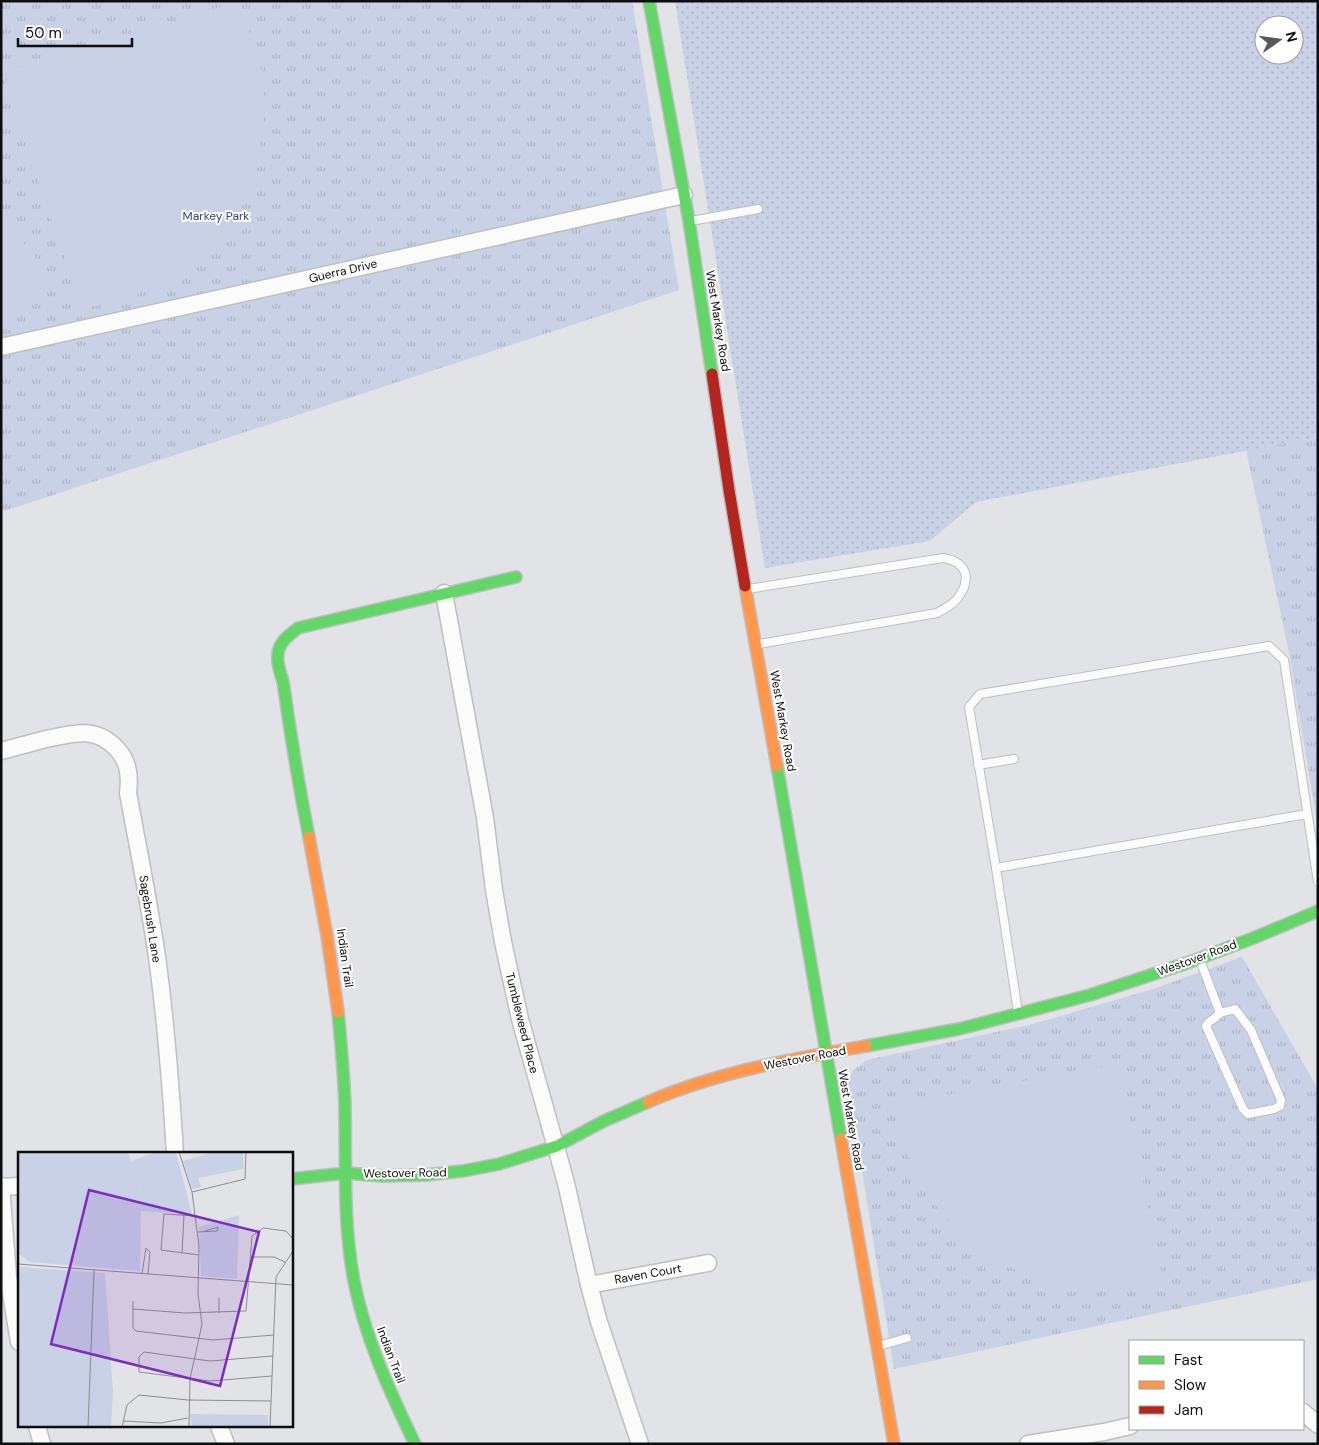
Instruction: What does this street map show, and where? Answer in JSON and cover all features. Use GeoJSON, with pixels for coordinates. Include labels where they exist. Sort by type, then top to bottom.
{"type":"FeatureCollection","features":[{"type":"Feature","properties":{"kind":"street","name":"West Markey Road"},"geometry":{"type":"LineString","coordinates":[[650,1],[689,221],[729,490],[894,1444]]}},
{"type":"Feature","properties":{"kind":"street","name":"Guerra Drive"},"geometry":{"type":"LineString","coordinates":[[1,347],[684,195]]}},
{"type":"Feature","properties":{"kind":"street","name":"Indian Trail"},"geometry":{"type":"LineString","coordinates":[[415,1444],[382,1374],[368,1336],[357,1296],[346,1214],[345,1103],[341,1033],[333,964],[305,817],[283,678],[278,668],[277,658],[280,644],[298,628],[516,577]]}},
{"type":"Feature","properties":{"kind":"street","name":"Tumbleweed Place"},"geometry":{"type":"LineString","coordinates":[[444,593],[485,818],[503,942],[520,1019],[557,1146],[599,1322],[640,1444]]}},
{"type":"Feature","properties":{"kind":"street","name":"Sagebrush Lane"},"geometry":{"type":"LineString","coordinates":[[1,751],[72,733],[85,732],[100,736],[112,743],[121,753],[127,766],[128,793],[146,886],[166,1032],[175,1152]]}},
{"type":"Feature","properties":{"kind":"street","name":"Westover Road"},"geometry":{"type":"LineString","coordinates":[[292,1179],[346,1173],[382,1176],[426,1175],[463,1171],[499,1164],[557,1146],[604,1121],[652,1100],[701,1082],[752,1068],[959,1029],[1018,1012],[1090,995],[1251,939],[1318,911]]}},
{"type":"Feature","properties":{"kind":"street"},"geometry":{"type":"LineString","coordinates":[[18,1186],[1,1187],[8,1276],[18,1336]]}},
{"type":"Feature","properties":{"kind":"street","name":"Raven Court"},"geometry":{"type":"LineString","coordinates":[[589,1285],[708,1263]]}},
{"type":"Feature","properties":{"kind":"street"},"geometry":{"type":"LineString","coordinates":[[1304,1413],[1318,1425]]}},
{"type":"Feature","properties":{"kind":"street"},"geometry":{"type":"LineString","coordinates":[[1028,1444],[1106,1438],[1129,1426]]}},
{"type":"Feature","properties":{"kind":"street"},"geometry":{"type":"LineString","coordinates":[[38,1428],[42,1444]]}},
{"type":"Feature","properties":{"kind":"street"},"geometry":{"type":"LineString","coordinates":[[220,1428],[226,1444]]}},
{"type":"Feature","properties":{"kind":"lane"},"geometry":{"type":"LineString","coordinates":[[689,221],[758,209]]}},
{"type":"Feature","properties":{"kind":"lane"},"geometry":{"type":"LineString","coordinates":[[746,589],[943,558],[954,559],[965,571],[966,584],[956,600],[937,613],[756,645]]}},
{"type":"Feature","properties":{"kind":"lane"},"geometry":{"type":"LineString","coordinates":[[1018,1012],[969,707],[980,694],[1269,646],[1284,660],[1318,882]]}},
{"type":"Feature","properties":{"kind":"lane"},"geometry":{"type":"LineString","coordinates":[[978,765],[1014,759]]}},
{"type":"Feature","properties":{"kind":"lane"},"geometry":{"type":"LineString","coordinates":[[996,868],[1308,814]]}},
{"type":"Feature","properties":{"kind":"lane"},"geometry":{"type":"LineString","coordinates":[[1199,958],[1220,1013]]}},
{"type":"Feature","properties":{"kind":"lane"},"geometry":{"type":"LineString","coordinates":[[1235,1009],[1252,1030],[1281,1100],[1280,1106],[1248,1114],[1243,1109],[1206,1026],[1220,1013],[1235,1009]]}},
{"type":"Feature","properties":{"kind":"lane"},"geometry":{"type":"LineString","coordinates":[[876,1347],[907,1338]]}},
{"type":"Feature","properties":{"kind":"green space","name":"Markey Park"},"geometry":{"type":"Polygon","coordinates":[[[1,1],[632,1],[679,290],[1,512],[1,1]]]}},
{"type":"Feature","properties":{"kind":"green space"},"geometry":{"type":"Polygon","coordinates":[[[675,1],[1318,1],[1318,437],[976,502],[930,541],[765,568],[675,1]]]}},
{"type":"Feature","properties":{"kind":"green space"},"geometry":{"type":"Polygon","coordinates":[[[237,2],[261,62],[265,111],[258,162],[242,206],[210,247],[175,276],[138,294],[82,309],[5,83],[13,69],[237,2]]]}},
{"type":"Feature","properties":{"kind":"green space"},"geometry":{"type":"Polygon","coordinates":[[[1,215],[50,276],[16,306],[1,315],[1,215]]]}},
{"type":"Feature","properties":{"kind":"green space"},"geometry":{"type":"Polygon","coordinates":[[[1318,437],[1318,829],[1289,653],[1246,450],[1318,437]]]}},
{"type":"Feature","properties":{"kind":"green space"},"geometry":{"type":"Polygon","coordinates":[[[1242,957],[1318,1089],[1318,1279],[894,1369],[848,1084],[853,1070],[867,1060],[1033,1024],[1153,989],[1242,957]]]}},
{"type":"Feature","properties":{"kind":"green space"},"geometry":{"type":"Polygon","coordinates":[[[1119,1064],[1164,1284],[1125,1289],[1077,1291],[1041,1282],[989,1257],[957,1231],[927,1195],[904,1147],[896,1104],[1119,1064]]]}},
{"type":"Feature","properties":{"kind":"traffic: fast"},"geometry":{"type":"LineString","coordinates":[[649,1],[689,221],[712,374]]}},
{"type":"Feature","properties":{"kind":"traffic: fast"},"geometry":{"type":"LineString","coordinates":[[309,837],[278,663],[282,642],[298,628],[516,577]]}},
{"type":"Feature","properties":{"kind":"traffic: fast"},"geometry":{"type":"LineString","coordinates":[[777,766],[841,1139]]}},
{"type":"Feature","properties":{"kind":"traffic: fast"},"geometry":{"type":"LineString","coordinates":[[866,1046],[959,1029],[1090,995],[1187,963],[1318,911]]}},
{"type":"Feature","properties":{"kind":"traffic: fast"},"geometry":{"type":"LineString","coordinates":[[338,1012],[345,1095],[346,1194],[350,1259],[359,1302],[372,1344],[415,1444]]}},
{"type":"Feature","properties":{"kind":"traffic: fast"},"geometry":{"type":"LineString","coordinates":[[292,1179],[346,1173],[382,1176],[426,1175],[463,1171],[499,1164],[557,1146],[604,1121],[648,1102]]}},
{"type":"Feature","properties":{"kind":"traffic: slow"},"geometry":{"type":"LineString","coordinates":[[745,586],[777,766]]}},
{"type":"Feature","properties":{"kind":"traffic: slow"},"geometry":{"type":"LineString","coordinates":[[309,837],[327,936],[338,1012]]}},
{"type":"Feature","properties":{"kind":"traffic: slow"},"geometry":{"type":"LineString","coordinates":[[648,1102],[701,1082],[755,1068],[866,1046]]}},
{"type":"Feature","properties":{"kind":"traffic: slow"},"geometry":{"type":"LineString","coordinates":[[841,1139],[894,1444]]}},
{"type":"Feature","properties":{"kind":"traffic: jam"},"geometry":{"type":"LineString","coordinates":[[712,374],[745,586]]}}]}
